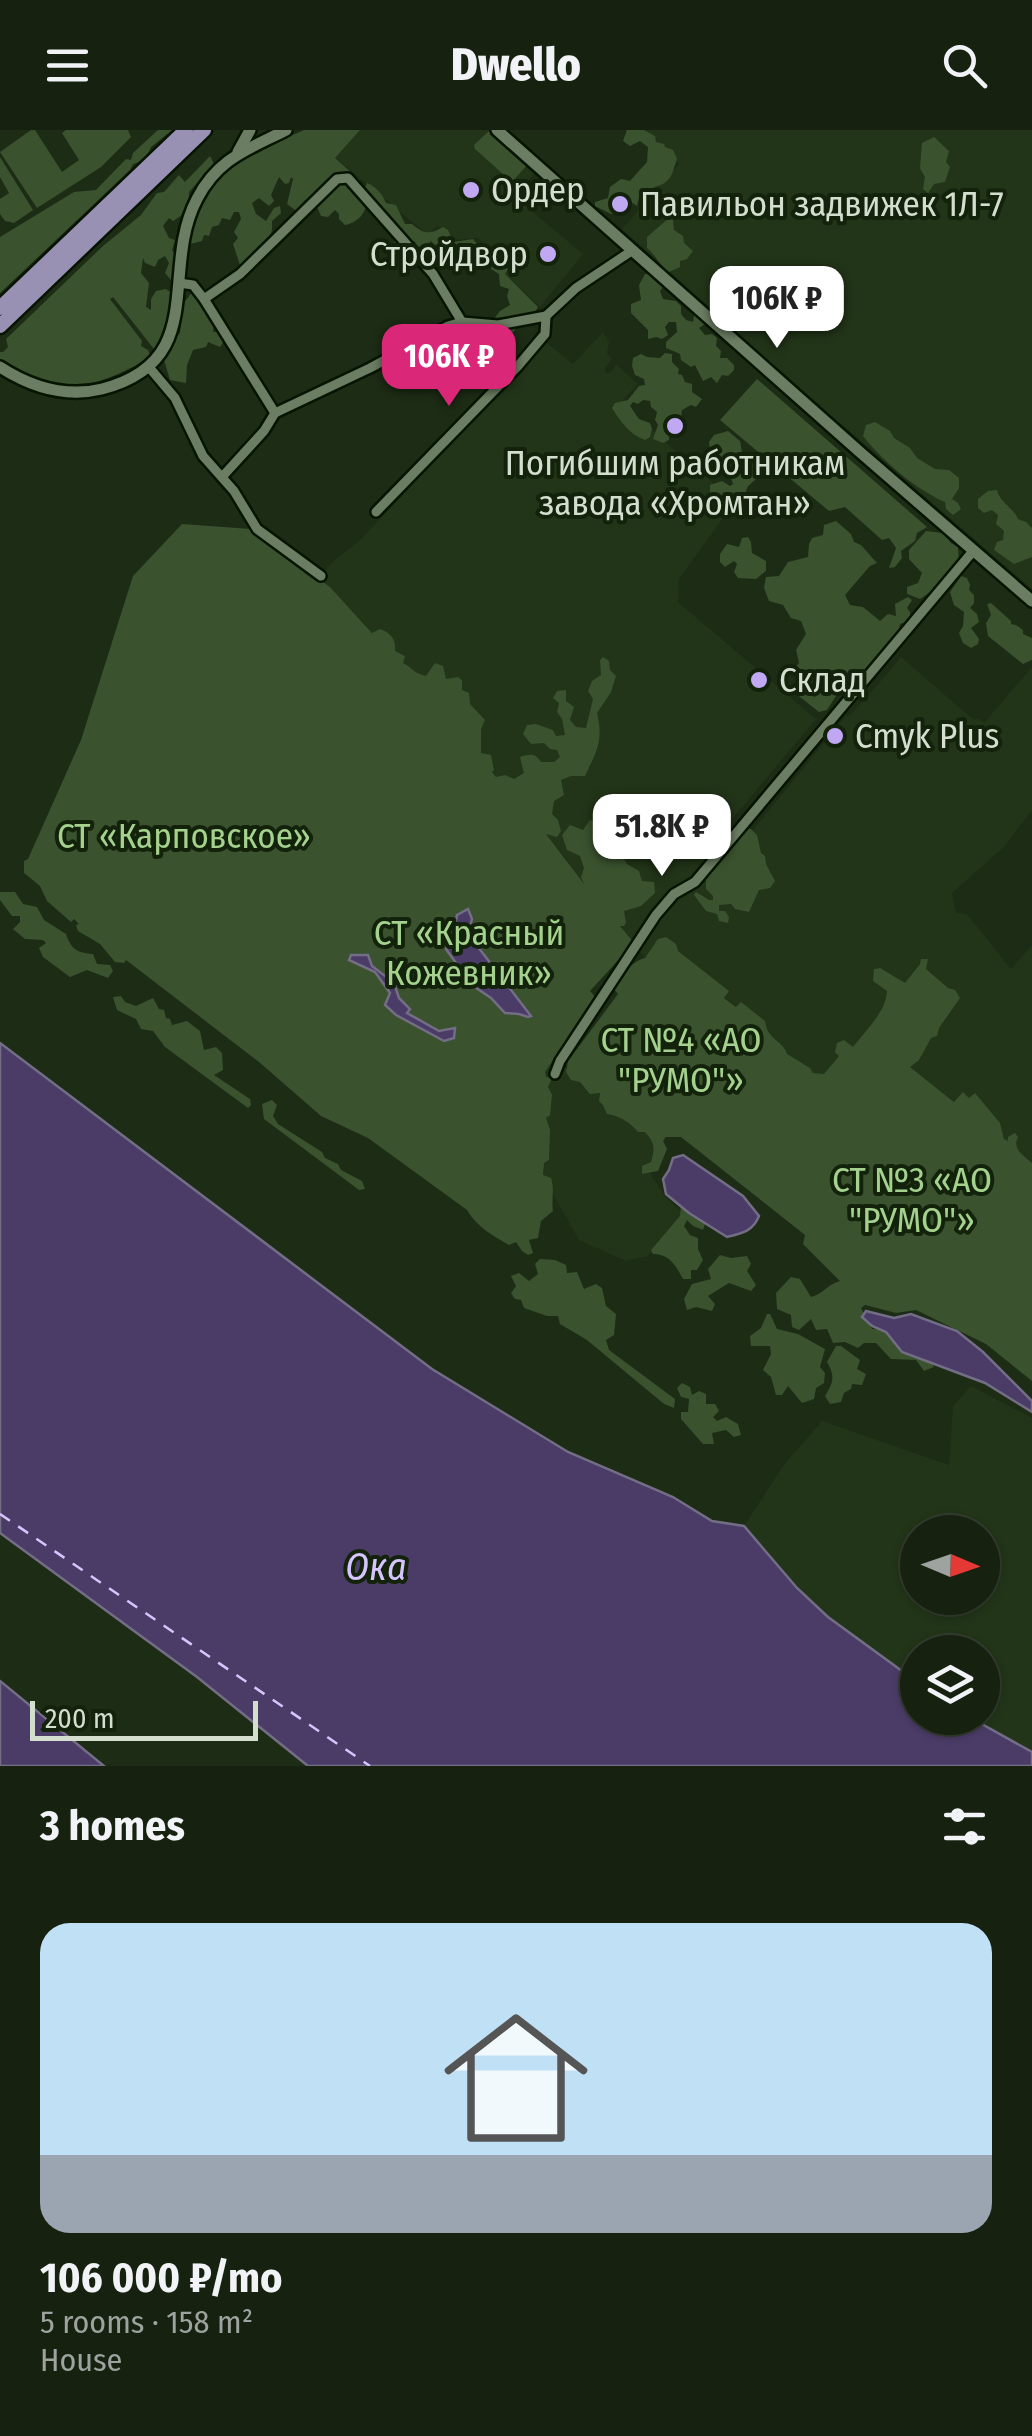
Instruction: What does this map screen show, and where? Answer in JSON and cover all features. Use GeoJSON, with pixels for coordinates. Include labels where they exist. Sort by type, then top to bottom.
{"type":"FeatureCollection","features":[{"type":"Feature","properties":{"kind":"main road"},"geometry":{"type":"LineString","coordinates":[[0,308],[186,130]]}},
{"type":"Feature","properties":{"kind":"main road"},"geometry":{"type":"LineString","coordinates":[[0,326],[204,130]]}},
{"type":"Feature","properties":{"kind":"street"},"geometry":{"type":"LineString","coordinates":[[237,153],[250,130]]}},
{"type":"Feature","properties":{"kind":"street"},"geometry":{"type":"LineString","coordinates":[[498,130],[1032,601]]}},
{"type":"Feature","properties":{"kind":"street"},"geometry":{"type":"LineString","coordinates":[[0,367],[53,392],[68,393],[124,382],[148,366],[168,343],[182,240],[196,200],[237,153],[277,132]]}},
{"type":"Feature","properties":{"kind":"street"},"geometry":{"type":"LineString","coordinates":[[204,299],[240,274],[337,178],[348,178],[433,274],[462,322]]}},
{"type":"Feature","properties":{"kind":"street"},"geometry":{"type":"LineString","coordinates":[[222,477],[264,432],[275,413],[448,326],[462,322],[498,325],[546,316],[576,288],[633,250]]}},
{"type":"Feature","properties":{"kind":"street"},"geometry":{"type":"LineString","coordinates":[[179,283],[193,285],[204,299],[275,413]]}},
{"type":"Feature","properties":{"kind":"street"},"geometry":{"type":"LineString","coordinates":[[376,512],[518,366],[545,334],[546,316]]}},
{"type":"Feature","properties":{"kind":"street"},"geometry":{"type":"LineString","coordinates":[[148,366],[175,398],[202,456],[234,492],[257,529],[321,576]]}},
{"type":"Feature","properties":{"kind":"street"},"geometry":{"type":"LineString","coordinates":[[554,1074],[656,915],[674,894],[695,882],[974,550]]}},
{"type":"Feature","properties":{"kind":"shaded area"},"geometry":{"type":"Polygon","coordinates":[[[344,130],[489,130],[536,171],[515,197],[583,254],[540,307],[505,274],[510,268],[478,238],[453,240],[438,226],[428,235],[326,150],[344,130]]]}},
{"type":"Feature","properties":{"kind":"shaded area"},"geometry":{"type":"Polygon","coordinates":[[[644,130],[1032,130],[1032,589],[622,229],[679,164],[644,130]]]}},
{"type":"Feature","properties":{"kind":"shaded area"},"geometry":{"type":"Polygon","coordinates":[[[603,332],[612,359],[605,372],[608,374],[617,365],[638,384],[618,405],[646,433],[654,431],[687,462],[690,460],[728,498],[726,514],[679,579],[678,602],[816,719],[723,830],[700,824],[687,841],[721,869],[845,717],[901,657],[974,720],[978,718],[984,723],[1032,667],[1032,810],[1004,847],[952,893],[956,913],[967,914],[1011,969],[1032,945],[1032,1163],[1004,1139],[1000,1123],[975,1094],[955,1102],[910,1067],[919,965],[828,1086],[765,1037],[741,1003],[737,1007],[724,997],[728,990],[660,939],[645,958],[567,860],[367,627],[318,578],[359,541],[547,343],[573,364],[603,332]]]}},
{"type":"Feature","properties":{"kind":"shaded area"},"geometry":{"type":"Polygon","coordinates":[[[554,1059],[656,1137],[662,1146],[649,1172],[666,1198],[684,1214],[648,1256],[626,1261],[579,1240],[543,1176],[545,1072],[554,1059]]]}},
{"type":"Feature","properties":{"kind":"shaded area"},"geometry":{"type":"Polygon","coordinates":[[[971,1386],[1032,1418],[1032,1752],[1000,1734],[1000,1635],[900,1635],[900,1670],[828,1617],[797,1588],[744,1526],[783,1466],[822,1421],[949,1465],[953,1406],[971,1386]]]}},
{"type":"Feature","properties":{"kind":"green space"},"geometry":{"type":"Polygon","coordinates":[[[35,130],[62,172],[79,160],[62,133],[66,130],[128,130],[131,137],[101,167],[37,208],[0,152],[35,130]]]}},
{"type":"Feature","properties":{"kind":"green space"},"geometry":{"type":"Polygon","coordinates":[[[158,130],[172,130],[0,293],[0,237],[74,192],[96,190],[158,130]]]}},
{"type":"Feature","properties":{"kind":"green space"},"geometry":{"type":"Polygon","coordinates":[[[304,130],[360,130],[335,158],[360,180],[355,189],[367,203],[360,217],[345,225],[335,210],[328,217],[321,216],[316,195],[295,210],[287,204],[293,179],[285,184],[279,177],[271,195],[274,201],[269,206],[259,198],[252,203],[256,214],[266,221],[274,208],[280,206],[281,213],[272,221],[268,239],[258,246],[256,258],[246,266],[240,265],[233,244],[238,238],[234,232],[241,219],[239,212],[234,212],[230,220],[222,218],[209,236],[190,244],[186,238],[201,201],[222,171],[304,130]]]}},
{"type":"Feature","properties":{"kind":"green space"},"geometry":{"type":"Polygon","coordinates":[[[627,130],[644,130],[655,136],[656,142],[673,150],[677,160],[669,179],[640,193],[637,206],[623,197],[617,199],[615,213],[611,214],[595,206],[595,202],[608,198],[610,187],[621,179],[630,181],[647,162],[648,147],[640,141],[630,146],[623,141],[627,130]]]}},
{"type":"Feature","properties":{"kind":"green space"},"geometry":{"type":"Polygon","coordinates":[[[489,131],[528,164],[512,182],[475,149],[474,145],[489,131]]]}},
{"type":"Feature","properties":{"kind":"green space"},"geometry":{"type":"Polygon","coordinates":[[[934,137],[949,151],[946,162],[950,167],[945,182],[934,184],[928,193],[923,189],[925,177],[920,168],[922,143],[934,137]]]}},
{"type":"Feature","properties":{"kind":"green space"},"geometry":{"type":"Polygon","coordinates":[[[210,156],[214,164],[189,192],[184,213],[173,221],[169,218],[163,226],[169,238],[175,240],[175,275],[171,280],[165,273],[169,263],[165,256],[155,267],[143,258],[141,273],[149,283],[146,307],[151,310],[156,291],[166,289],[173,294],[164,338],[154,349],[113,297],[110,299],[151,357],[111,377],[76,385],[40,380],[0,359],[0,352],[8,347],[6,339],[141,215],[157,193],[164,192],[179,175],[185,182],[210,156]]]}},
{"type":"Feature","properties":{"kind":"green space"},"geometry":{"type":"Polygon","coordinates":[[[0,157],[33,210],[14,223],[5,221],[0,214],[0,199],[9,193],[0,177],[0,157]]]}},
{"type":"Feature","properties":{"kind":"green space"},"geometry":{"type":"Polygon","coordinates":[[[367,183],[386,203],[396,205],[405,224],[427,232],[443,227],[453,242],[473,239],[477,244],[455,259],[431,241],[425,248],[419,248],[414,241],[407,242],[416,257],[414,262],[404,250],[395,247],[394,237],[373,216],[378,205],[364,190],[367,183]]]}},
{"type":"Feature","properties":{"kind":"green space"},"geometry":{"type":"Polygon","coordinates":[[[669,218],[674,230],[693,251],[680,261],[680,267],[669,272],[647,248],[647,237],[669,218]]]}},
{"type":"Feature","properties":{"kind":"green space"},"geometry":{"type":"Polygon","coordinates":[[[492,260],[508,269],[505,274],[538,307],[534,313],[518,319],[513,332],[494,323],[500,311],[510,305],[509,289],[500,286],[499,274],[491,269],[492,260]]]}},
{"type":"Feature","properties":{"kind":"green space"},"geometry":{"type":"Polygon","coordinates":[[[645,274],[660,281],[664,286],[660,291],[663,299],[676,301],[686,320],[693,322],[694,315],[702,318],[705,324],[699,328],[705,335],[717,338],[720,358],[727,358],[734,365],[728,376],[722,375],[717,383],[711,377],[703,381],[695,365],[691,367],[681,360],[680,354],[666,348],[666,342],[677,332],[676,322],[669,322],[665,327],[668,335],[662,339],[648,339],[648,330],[631,313],[631,304],[641,300],[639,285],[645,274]]]}},
{"type":"Feature","properties":{"kind":"green space"},"geometry":{"type":"Polygon","coordinates":[[[192,292],[203,293],[214,323],[213,332],[223,331],[226,338],[220,347],[208,342],[206,347],[193,350],[186,383],[170,380],[164,360],[172,339],[180,333],[183,304],[192,292]]]}},
{"type":"Feature","properties":{"kind":"green space"},"geometry":{"type":"Polygon","coordinates":[[[665,353],[672,354],[678,374],[692,384],[692,392],[702,399],[696,407],[691,405],[682,410],[680,426],[669,430],[669,440],[663,443],[653,439],[657,412],[650,401],[633,402],[630,406],[639,419],[650,423],[650,437],[645,440],[630,431],[612,408],[645,385],[644,379],[635,375],[633,358],[641,354],[660,358],[665,353]]]}},
{"type":"Feature","properties":{"kind":"green space"},"geometry":{"type":"Polygon","coordinates":[[[757,379],[927,527],[901,551],[902,558],[895,567],[889,568],[896,548],[889,538],[882,540],[845,507],[829,511],[720,420],[757,379]]]}},
{"type":"Feature","properties":{"kind":"green space"},"geometry":{"type":"Polygon","coordinates":[[[875,422],[910,448],[917,458],[959,478],[959,488],[952,499],[961,509],[953,515],[945,502],[911,482],[880,455],[863,436],[866,425],[875,422]]]}},
{"type":"Feature","properties":{"kind":"green space"},"geometry":{"type":"Polygon","coordinates":[[[728,431],[740,441],[742,452],[751,460],[758,460],[761,472],[734,505],[722,505],[710,494],[710,485],[722,481],[733,484],[730,475],[705,461],[705,453],[710,451],[709,442],[714,435],[728,431]]]}},
{"type":"Feature","properties":{"kind":"green space"},"geometry":{"type":"Polygon","coordinates":[[[997,490],[1018,519],[1032,528],[1032,557],[1014,564],[994,550],[997,542],[1003,540],[1004,531],[996,524],[998,515],[978,508],[978,499],[997,490]]]}},
{"type":"Feature","properties":{"kind":"green space"},"geometry":{"type":"Polygon","coordinates":[[[836,521],[877,563],[845,595],[850,605],[863,607],[880,621],[888,614],[896,616],[895,604],[908,597],[912,600],[907,608],[910,621],[900,624],[882,655],[868,669],[853,676],[848,691],[836,696],[827,710],[819,712],[795,693],[798,682],[792,671],[799,663],[796,650],[806,634],[801,621],[791,618],[783,605],[769,601],[764,588],[766,577],[779,576],[788,562],[808,557],[812,538],[823,535],[824,525],[836,521]]]}},
{"type":"Feature","properties":{"kind":"green space"},"geometry":{"type":"Polygon","coordinates":[[[182,524],[251,529],[330,587],[372,633],[380,629],[390,635],[395,651],[405,656],[403,663],[426,676],[435,663],[443,666],[446,679],[462,680],[462,690],[469,693],[470,704],[485,720],[481,753],[491,755],[496,777],[514,779],[524,773],[520,757],[532,755],[541,762],[554,762],[560,757],[557,750],[544,743],[531,744],[523,734],[527,725],[553,730],[556,736],[565,735],[557,712],[559,703],[553,698],[557,691],[566,690],[566,701],[574,707],[570,720],[576,727],[586,728],[593,699],[588,691],[592,681],[601,675],[600,660],[603,657],[609,661],[616,676],[597,713],[600,731],[595,753],[585,776],[561,780],[564,795],[554,801],[552,814],[561,831],[557,837],[546,834],[584,884],[580,856],[567,850],[562,835],[570,825],[583,830],[590,820],[601,824],[607,838],[607,860],[614,855],[622,856],[639,871],[642,881],[654,882],[655,893],[641,906],[624,911],[626,923],[620,926],[634,943],[590,991],[596,998],[545,1072],[546,1077],[552,1078],[548,1087],[552,1095],[550,1115],[546,1118],[550,1130],[549,1160],[544,1163],[543,1175],[551,1178],[553,1211],[541,1221],[538,1238],[529,1240],[533,1253],[528,1255],[516,1242],[509,1245],[491,1234],[467,1210],[368,1138],[321,1116],[259,1062],[126,960],[115,962],[100,944],[78,931],[79,924],[74,919],[71,922],[47,901],[40,886],[24,873],[24,861],[81,740],[133,576],[182,524]]]}},
{"type":"Feature","properties":{"kind":"green space"},"geometry":{"type":"Polygon","coordinates":[[[926,531],[943,533],[958,547],[959,562],[936,588],[920,599],[907,594],[907,587],[918,583],[922,573],[909,559],[909,550],[926,531]]]}},
{"type":"Feature","properties":{"kind":"green space"},"geometry":{"type":"Polygon","coordinates":[[[748,537],[752,553],[766,561],[766,571],[756,579],[738,578],[734,561],[725,567],[720,562],[727,544],[739,547],[742,538],[748,537]]]}},
{"type":"Feature","properties":{"kind":"green space"},"geometry":{"type":"Polygon","coordinates":[[[961,576],[967,578],[974,595],[970,608],[979,622],[971,628],[979,639],[971,648],[963,643],[959,633],[964,612],[954,605],[950,592],[961,576]]]}},
{"type":"Feature","properties":{"kind":"green space"},"geometry":{"type":"Polygon","coordinates":[[[991,603],[1032,638],[1032,660],[1023,664],[988,636],[986,623],[991,615],[987,604],[991,603]]]}},
{"type":"Feature","properties":{"kind":"green space"},"geometry":{"type":"Polygon","coordinates":[[[743,829],[751,829],[757,835],[775,881],[770,888],[759,890],[749,912],[731,904],[719,905],[719,911],[725,911],[729,917],[728,923],[706,911],[694,895],[696,892],[713,900],[706,889],[706,873],[743,829]]]}},
{"type":"Feature","properties":{"kind":"green space"},"geometry":{"type":"Polygon","coordinates":[[[0,892],[15,892],[23,904],[37,907],[44,920],[66,934],[75,949],[93,954],[97,964],[110,965],[113,971],[108,978],[87,970],[70,977],[43,957],[39,948],[46,943],[25,939],[13,929],[20,916],[12,916],[0,900],[0,892]]]}},
{"type":"Feature","properties":{"kind":"green space"},"geometry":{"type":"Polygon","coordinates":[[[666,937],[729,991],[724,998],[736,1007],[741,1002],[765,1021],[787,1054],[813,1073],[824,1074],[839,1056],[835,1052],[837,1043],[844,1040],[853,1047],[879,1013],[887,991],[873,981],[874,969],[880,968],[905,983],[921,959],[928,959],[926,969],[955,990],[960,998],[937,1036],[931,1038],[919,1060],[910,1067],[954,1102],[963,1092],[969,1098],[975,1093],[1000,1123],[1004,1139],[1008,1141],[1015,1133],[1017,1148],[1032,1163],[1032,1381],[986,1344],[916,1310],[896,1313],[865,1305],[861,1308],[872,1329],[898,1336],[924,1354],[934,1367],[924,1371],[916,1360],[891,1359],[876,1343],[864,1343],[858,1348],[845,1342],[833,1343],[827,1329],[816,1330],[811,1319],[799,1330],[792,1327],[791,1315],[777,1309],[776,1293],[791,1277],[800,1279],[811,1297],[840,1281],[803,1244],[805,1235],[681,1137],[666,1137],[663,1141],[667,1149],[658,1171],[642,1174],[642,1166],[651,1162],[653,1153],[648,1136],[607,1114],[599,1101],[600,1093],[590,1094],[566,1072],[568,1061],[618,994],[614,989],[623,975],[645,958],[658,939],[666,937]]]}},
{"type":"Feature","properties":{"kind":"green space"},"geometry":{"type":"Polygon","coordinates":[[[121,996],[136,1006],[153,998],[172,1025],[187,1021],[200,1031],[204,1050],[216,1047],[222,1053],[223,1070],[214,1075],[250,1099],[251,1105],[248,1108],[165,1047],[153,1031],[141,1029],[136,1019],[117,1010],[113,997],[121,996]]]}},
{"type":"Feature","properties":{"kind":"green space"},"geometry":{"type":"Polygon","coordinates":[[[272,1100],[277,1105],[273,1116],[278,1124],[362,1181],[365,1189],[359,1190],[264,1119],[262,1104],[272,1100]]]}},
{"type":"Feature","properties":{"kind":"green space"},"geometry":{"type":"Polygon","coordinates":[[[681,1204],[706,1221],[703,1230],[687,1220],[684,1226],[698,1238],[703,1260],[697,1270],[691,1270],[691,1279],[683,1279],[672,1262],[651,1250],[680,1216],[681,1204]]]}},
{"type":"Feature","properties":{"kind":"green space"},"geometry":{"type":"Polygon","coordinates":[[[720,1255],[747,1256],[751,1264],[747,1271],[756,1285],[751,1291],[729,1283],[708,1296],[715,1304],[712,1311],[696,1307],[687,1310],[684,1299],[692,1284],[711,1279],[708,1269],[720,1255]]]}},
{"type":"Feature","properties":{"kind":"green space"},"geometry":{"type":"Polygon","coordinates":[[[540,1259],[566,1265],[567,1273],[577,1272],[584,1289],[596,1284],[602,1288],[606,1306],[616,1314],[614,1335],[606,1340],[609,1350],[675,1399],[674,1408],[664,1404],[587,1340],[560,1324],[558,1316],[524,1308],[521,1300],[515,1299],[511,1293],[516,1286],[511,1276],[519,1273],[529,1281],[538,1274],[535,1264],[540,1259]]]}},
{"type":"Feature","properties":{"kind":"green space"},"geometry":{"type":"Polygon","coordinates":[[[767,1314],[777,1329],[798,1334],[825,1349],[820,1367],[825,1373],[824,1383],[816,1388],[814,1399],[802,1403],[788,1386],[782,1395],[776,1395],[771,1377],[763,1370],[771,1354],[770,1346],[751,1346],[750,1336],[761,1328],[767,1314]]]}},
{"type":"Feature","properties":{"kind":"green space"},"geometry":{"type":"Polygon","coordinates":[[[836,1346],[860,1360],[857,1369],[866,1374],[862,1385],[852,1384],[841,1402],[830,1404],[825,1396],[832,1379],[827,1362],[836,1346]]]}},
{"type":"Feature","properties":{"kind":"green space"},"geometry":{"type":"Polygon","coordinates":[[[682,1383],[690,1387],[692,1395],[699,1391],[706,1394],[706,1404],[715,1404],[719,1411],[713,1417],[717,1421],[726,1417],[738,1424],[741,1435],[734,1437],[726,1430],[712,1433],[714,1444],[703,1444],[681,1419],[681,1412],[688,1412],[689,1399],[681,1397],[677,1388],[682,1383]]]}},
{"type":"Feature","properties":{"kind":"water"},"geometry":{"type":"Polygon","coordinates":[[[468,909],[472,919],[468,934],[531,1016],[505,1013],[472,985],[446,949],[457,915],[468,909]]]}},
{"type":"Feature","properties":{"kind":"water"},"geometry":{"type":"Polygon","coordinates":[[[351,955],[368,955],[372,966],[385,976],[393,970],[400,981],[395,986],[399,998],[410,1009],[407,1013],[439,1031],[455,1028],[454,1038],[444,1041],[396,1015],[385,1005],[390,993],[375,972],[349,960],[351,955]]]}},
{"type":"Feature","properties":{"kind":"water","name":"Ока"},"geometry":{"type":"Polygon","coordinates":[[[0,1043],[432,1369],[568,1452],[673,1497],[712,1521],[744,1526],[797,1588],[828,1617],[900,1670],[900,1735],[1000,1734],[1032,1752],[1032,1766],[308,1766],[197,1677],[0,1533],[0,1043]]]}},
{"type":"Feature","properties":{"kind":"water"},"geometry":{"type":"Polygon","coordinates":[[[683,1155],[743,1196],[759,1216],[754,1225],[727,1237],[666,1194],[663,1179],[673,1158],[683,1155]]]}},
{"type":"Feature","properties":{"kind":"water"},"geometry":{"type":"Polygon","coordinates":[[[866,1311],[894,1318],[911,1314],[957,1331],[1032,1401],[1032,1412],[985,1383],[902,1352],[886,1332],[862,1317],[866,1311]]]}},
{"type":"Feature","properties":{"kind":"water"},"geometry":{"type":"Polygon","coordinates":[[[0,1681],[104,1766],[0,1766],[0,1681]]]}},
{"type":"Feature","properties":{"kind":"ferry route"},"geometry":{"type":"LineString","coordinates":[[0,1514],[370,1766]]}},
{"type":"Feature","properties":{"kind":"place","name":"Ордер"},"geometry":{"type":"Point","coordinates":[471,190]}},
{"type":"Feature","properties":{"kind":"place","name":"Павильон задвижек 1Л-7"},"geometry":{"type":"Point","coordinates":[620,204]}},
{"type":"Feature","properties":{"kind":"place","name":"Стройдвор"},"geometry":{"type":"Point","coordinates":[548,254]}},
{"type":"Feature","properties":{"kind":"place","name":"Погибшим работникам завода «Хромтан»"},"geometry":{"type":"Point","coordinates":[675,426]}},
{"type":"Feature","properties":{"kind":"place","name":"Склад"},"geometry":{"type":"Point","coordinates":[759,680]}},
{"type":"Feature","properties":{"kind":"place","name":"Cmyk Plus"},"geometry":{"type":"Point","coordinates":[835,736]}},
{"type":"Feature","properties":{"kind":"park label","name":"СТ «Карповское»"},"geometry":{"type":"Point","coordinates":[184,836]}},
{"type":"Feature","properties":{"kind":"park label","name":"СТ «Красный Кожевник»"},"geometry":{"type":"Point","coordinates":[469,953]}},
{"type":"Feature","properties":{"kind":"park label","name":"СТ №4 «АО \"РУМО\"»"},"geometry":{"type":"Point","coordinates":[681,1060]}},
{"type":"Feature","properties":{"kind":"park label","name":"СТ №3 «АО \"РУМО\"»"},"geometry":{"type":"Point","coordinates":[912,1200]}}]}
